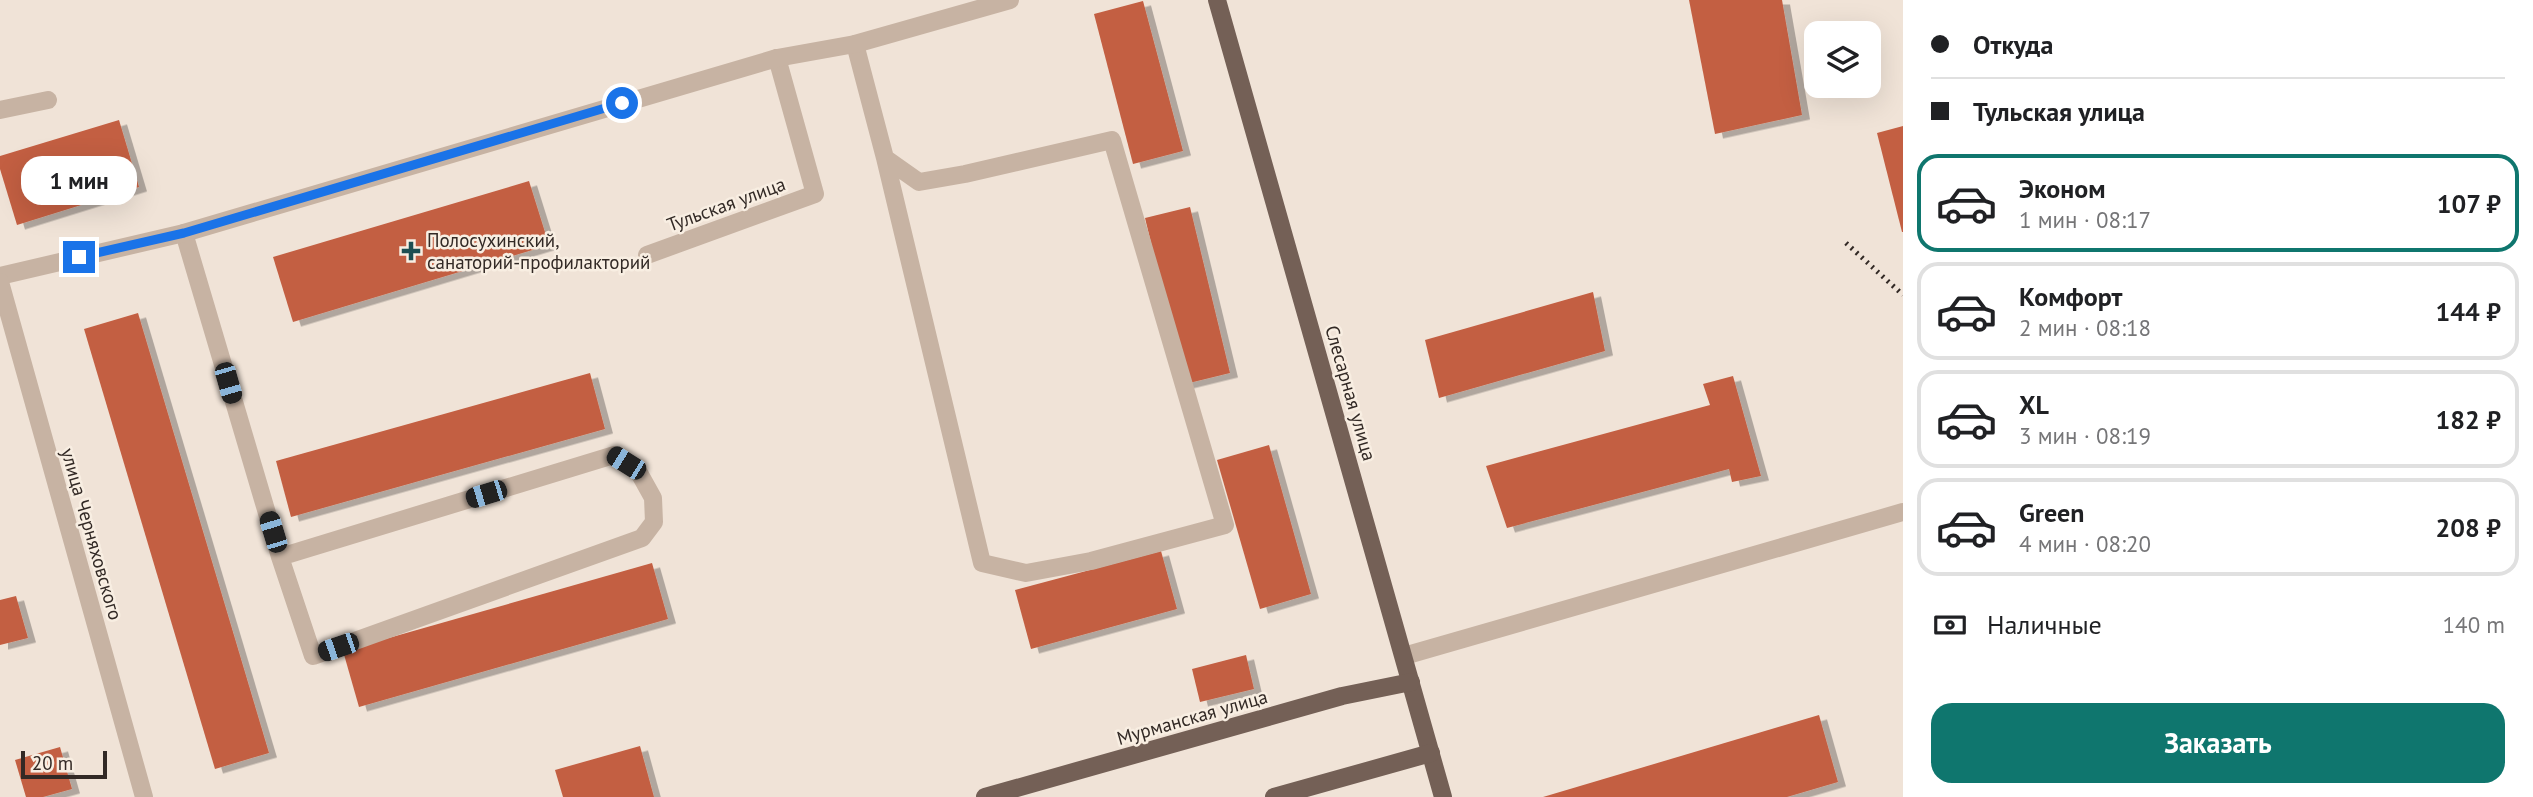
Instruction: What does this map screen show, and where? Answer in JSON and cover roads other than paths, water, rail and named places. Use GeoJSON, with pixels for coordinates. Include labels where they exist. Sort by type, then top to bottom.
{"type":"FeatureCollection","features":[{"type":"Feature","properties":{"kind":"main road","name":"Слесарная улица"},"geometry":{"type":"LineString","coordinates":[[1217,0],[1443,797]]}},
{"type":"Feature","properties":{"kind":"main road","name":"Мурманская улица"},"geometry":{"type":"LineString","coordinates":[[985,797],[1342,696],[1411,682]]}},
{"type":"Feature","properties":{"kind":"main road"},"geometry":{"type":"LineString","coordinates":[[1274,797],[1431,753]]}},
{"type":"Feature","properties":{"kind":"street"},"geometry":{"type":"LineString","coordinates":[[0,276],[184,233],[777,58],[855,44],[1010,0]]}},
{"type":"Feature","properties":{"kind":"street"},"geometry":{"type":"LineString","coordinates":[[855,44],[982,563],[1026,573],[1091,561],[1225,526],[1112,141],[919,182],[885,158]]}},
{"type":"Feature","properties":{"kind":"street","name":"Тульская улица"},"geometry":{"type":"LineString","coordinates":[[647,255],[815,194],[777,58]]}},
{"type":"Feature","properties":{"kind":"street"},"geometry":{"type":"LineString","coordinates":[[0,110],[48,100]]}},
{"type":"Feature","properties":{"kind":"street"},"geometry":{"type":"LineString","coordinates":[[184,233],[280,557],[313,656],[642,538],[654,522],[653,498],[638,471],[614,455],[280,557]]}},
{"type":"Feature","properties":{"kind":"street","name":"улица Черняховского"},"geometry":{"type":"LineString","coordinates":[[0,282],[144,797]]}},
{"type":"Feature","properties":{"kind":"street"},"geometry":{"type":"LineString","coordinates":[[1404,656],[1903,512]]}},
{"type":"Feature","properties":{"kind":"railway"},"geometry":{"type":"LineString","coordinates":[[1846,243],[1903,295]]}},
{"type":"Feature","properties":{"kind":"place","name":"Полосухинский, санаторий-профилакторий"},"geometry":{"type":"Point","coordinates":[411,251]}}]}
